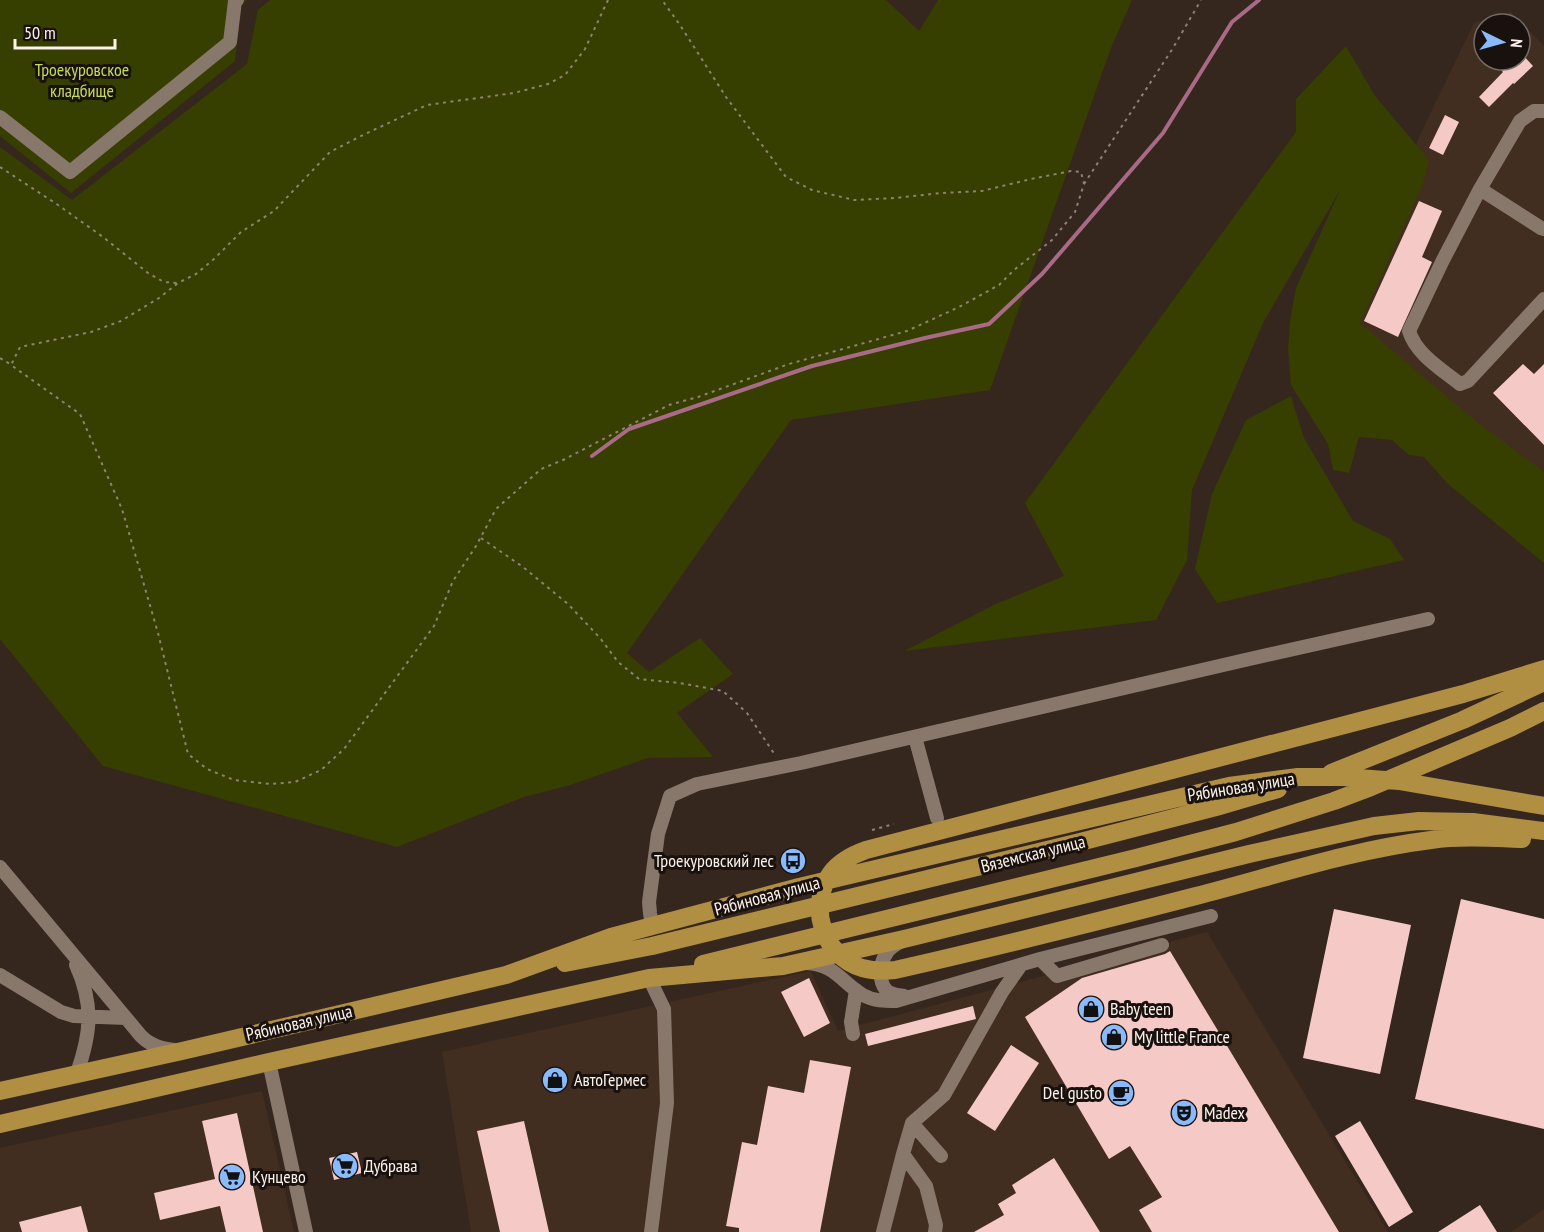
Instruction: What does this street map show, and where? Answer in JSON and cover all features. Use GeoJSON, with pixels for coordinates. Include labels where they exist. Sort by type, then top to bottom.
{"type":"FeatureCollection","features":[{"type":"Feature","properties":{"kind":"main road"},"geometry":{"type":"LineString","coordinates":[[1544,669],[1463,694],[856,854],[838,865],[826,882],[820,903],[821,924],[829,943],[844,959],[863,968],[895,970],[1197,896],[1332,858],[1433,840],[1481,837],[1544,841]]}},
{"type":"Feature","properties":{"kind":"main road","name":"Вяземская улица"},"geometry":{"type":"LineString","coordinates":[[506,975],[652,946],[1216,807],[1344,769],[1463,720],[1544,682]]}},
{"type":"Feature","properties":{"kind":"main road","name":"Вяземская улица"},"geometry":{"type":"LineString","coordinates":[[649,978],[1236,832],[1371,787],[1510,728],[1544,711]]}},
{"type":"Feature","properties":{"kind":"main road","name":"Рябиновая улица"},"geometry":{"type":"LineString","coordinates":[[0,1091],[506,975],[611,937],[799,887],[1229,786],[1298,777],[1344,777],[1399,781],[1544,806]]}},
{"type":"Feature","properties":{"kind":"main road","name":"Рябиновая улица"},"geometry":{"type":"LineString","coordinates":[[0,1124],[649,978],[783,966],[1374,826],[1419,821],[1473,822],[1544,831]]}},
{"type":"Feature","properties":{"kind":"street"},"geometry":{"type":"LineString","coordinates":[[0,117],[70,172],[230,42],[235,1],[237,0]]}},
{"type":"Feature","properties":{"kind":"street"},"geometry":{"type":"LineString","coordinates":[[1544,111],[1534,111],[1520,121],[1480,189],[1409,331],[1411,339],[1427,359],[1460,384],[1468,381],[1544,298]]}},
{"type":"Feature","properties":{"kind":"street"},"geometry":{"type":"LineString","coordinates":[[1480,189],[1544,229]]}},
{"type":"Feature","properties":{"kind":"street"},"geometry":{"type":"LineString","coordinates":[[652,926],[649,902],[658,834],[670,796],[697,784],[783,767],[1428,619]]}},
{"type":"Feature","properties":{"kind":"street"},"geometry":{"type":"LineString","coordinates":[[915,737],[937,818]]}},
{"type":"Feature","properties":{"kind":"street"},"geometry":{"type":"LineString","coordinates":[[0,867],[141,1036],[164,1049],[182,1051]]}},
{"type":"Feature","properties":{"kind":"street"},"geometry":{"type":"LineString","coordinates":[[783,966],[809,963],[822,965],[865,996],[883,1001],[896,1001],[1040,959],[1211,916]]}},
{"type":"Feature","properties":{"kind":"street"},"geometry":{"type":"LineString","coordinates":[[904,939],[887,951],[881,973],[886,990],[893,994],[912,997]]}},
{"type":"Feature","properties":{"kind":"street"},"geometry":{"type":"LineString","coordinates":[[63,943],[85,988],[89,1017],[88,1034],[77,1073]]}},
{"type":"Feature","properties":{"kind":"street"},"geometry":{"type":"LineString","coordinates":[[1040,959],[1057,976],[1162,945]]}},
{"type":"Feature","properties":{"kind":"street"},"geometry":{"type":"LineString","coordinates":[[883,1232],[912,1123],[944,1095],[1002,992],[1021,965]]}},
{"type":"Feature","properties":{"kind":"street"},"geometry":{"type":"LineString","coordinates":[[0,975],[61,1012],[74,1016],[126,1018]]}},
{"type":"Feature","properties":{"kind":"street"},"geometry":{"type":"LineString","coordinates":[[649,978],[664,1009],[667,1103],[651,1232]]}},
{"type":"Feature","properties":{"kind":"street"},"geometry":{"type":"LineString","coordinates":[[853,1034],[851,1022],[856,990]]}},
{"type":"Feature","properties":{"kind":"street"},"geometry":{"type":"LineString","coordinates":[[269,1062],[306,1232]]}},
{"type":"Feature","properties":{"kind":"street"},"geometry":{"type":"LineString","coordinates":[[912,1123],[941,1156]]}},
{"type":"Feature","properties":{"kind":"street"},"geometry":{"type":"LineString","coordinates":[[903,1154],[926,1186],[936,1225],[935,1232]]}},
{"type":"Feature","properties":{"kind":"path"},"geometry":{"type":"LineString","coordinates":[[11,365],[20,347],[91,332],[121,321],[159,298],[178,283],[196,274],[241,232],[274,211],[330,152],[427,105],[514,93],[548,84],[565,75],[585,50],[608,0]]}},
{"type":"Feature","properties":{"kind":"path"},"geometry":{"type":"LineString","coordinates":[[662,0],[726,97],[766,152],[786,177],[812,190],[854,200],[895,198],[940,192],[982,191],[1031,178],[1071,171],[1081,172],[1084,184]]}},
{"type":"Feature","properties":{"kind":"path"},"geometry":{"type":"LineString","coordinates":[[0,358],[80,414],[122,509],[158,633],[188,754],[207,769],[234,780],[270,784],[295,782],[321,770],[344,749],[434,626],[453,581],[496,509],[541,470],[669,405],[698,397],[789,364],[907,331],[999,285],[1052,240],[1075,212],[1084,184],[1173,48],[1201,0]]}},
{"type":"Feature","properties":{"kind":"path"},"geometry":{"type":"LineString","coordinates":[[0,167],[103,237],[147,273],[164,282],[178,283]]}},
{"type":"Feature","properties":{"kind":"path"},"geometry":{"type":"LineString","coordinates":[[480,538],[522,567],[568,604],[600,638],[618,662],[639,679],[680,683],[723,691],[747,713],[783,767]]}},
{"type":"Feature","properties":{"kind":"path"},"geometry":{"type":"LineString","coordinates":[[872,830],[894,824]]}},
{"type":"Feature","properties":{"kind":"shaded area"},"geometry":{"type":"Polygon","coordinates":[[[1472,27],[1472,72],[1532,72],[1532,34],[1544,46],[1544,519],[1346,325],[1419,137],[1472,27]]]}},
{"type":"Feature","properties":{"kind":"shaded area"},"geometry":{"type":"Polygon","coordinates":[[[1207,932],[1388,1232],[471,1232],[442,1052],[811,971],[838,1031],[1207,932]]]}},
{"type":"Feature","properties":{"kind":"shaded area"},"geometry":{"type":"Polygon","coordinates":[[[262,1091],[294,1232],[0,1232],[0,1148],[262,1091]]]}},
{"type":"Feature","properties":{"kind":"shaded area"},"geometry":{"type":"Polygon","coordinates":[[[1544,1209],[1544,1232],[1511,1232],[1544,1209]]]}},
{"type":"Feature","properties":{"kind":"green space","name":"Троекуровское кладбище"},"geometry":{"type":"Polygon","coordinates":[[[0,0],[247,0],[241,5],[235,61],[71,193],[0,136],[0,0]]]}},
{"type":"Feature","properties":{"kind":"green space"},"geometry":{"type":"Polygon","coordinates":[[[270,0],[886,0],[919,31],[938,0],[1132,0],[1111,48],[990,390],[791,420],[627,653],[649,672],[700,638],[733,674],[677,713],[713,757],[648,758],[570,785],[524,797],[397,847],[103,766],[0,639],[0,147],[72,200],[247,64],[258,10],[270,0]]]}},
{"type":"Feature","properties":{"kind":"green space"},"geometry":{"type":"Polygon","coordinates":[[[1346,46],[1375,96],[1429,160],[1422,187],[1360,323],[1472,418],[1544,472],[1544,563],[1448,484],[1424,457],[1409,455],[1392,440],[1359,437],[1349,473],[1333,470],[1328,444],[1291,385],[1288,349],[1296,288],[1340,190],[1263,323],[1192,490],[1187,560],[1156,620],[904,651],[996,604],[1064,576],[1025,503],[1296,132],[1296,99],[1346,46]]]}},
{"type":"Feature","properties":{"kind":"green space"},"geometry":{"type":"Polygon","coordinates":[[[1291,396],[1304,438],[1353,521],[1390,539],[1404,560],[1217,603],[1195,569],[1212,494],[1246,420],[1291,396]]]}},
{"type":"Feature","properties":{"kind":"building"},"geometry":{"type":"Polygon","coordinates":[[[1503,72],[1527,72],[1489,107],[1479,97],[1503,72]]]}},
{"type":"Feature","properties":{"kind":"building"},"geometry":{"type":"Polygon","coordinates":[[[1445,115],[1459,122],[1443,155],[1429,148],[1445,115]]]}},
{"type":"Feature","properties":{"kind":"building"},"geometry":{"type":"Polygon","coordinates":[[[1419,201],[1442,211],[1422,257],[1432,262],[1398,337],[1364,321],[1419,201]]]}},
{"type":"Feature","properties":{"kind":"building"},"geometry":{"type":"Polygon","coordinates":[[[1523,364],[1534,374],[1544,364],[1544,445],[1493,393],[1523,364]]]}},
{"type":"Feature","properties":{"kind":"building"},"geometry":{"type":"Polygon","coordinates":[[[1461,899],[1544,919],[1544,1129],[1415,1099],[1461,899]]]}},
{"type":"Feature","properties":{"kind":"building"},"geometry":{"type":"Polygon","coordinates":[[[1334,909],[1411,925],[1380,1074],[1303,1058],[1334,909]]]}},
{"type":"Feature","properties":{"kind":"building"},"geometry":{"type":"Polygon","coordinates":[[[1170,951],[1339,1232],[1152,1232],[1139,1210],[1162,1197],[1130,1146],[1109,1159],[1025,1017],[1082,978],[1170,951]]]}},
{"type":"Feature","properties":{"kind":"building"},"geometry":{"type":"Polygon","coordinates":[[[809,978],[830,1023],[804,1037],[781,992],[809,978]]]}},
{"type":"Feature","properties":{"kind":"building"},"geometry":{"type":"Polygon","coordinates":[[[973,1006],[976,1019],[868,1046],[865,1034],[973,1006]]]}},
{"type":"Feature","properties":{"kind":"building"},"geometry":{"type":"Polygon","coordinates":[[[1011,1045],[1039,1063],[995,1131],[967,1113],[1011,1045]]]}},
{"type":"Feature","properties":{"kind":"building"},"geometry":{"type":"Polygon","coordinates":[[[810,1060],[851,1067],[820,1232],[739,1232],[739,1228],[726,1226],[742,1142],[757,1145],[768,1086],[804,1093],[810,1060]]]}},
{"type":"Feature","properties":{"kind":"building","name":"Кунцево"},"geometry":{"type":"Polygon","coordinates":[[[237,1113],[263,1232],[226,1232],[220,1206],[160,1220],[154,1193],[215,1179],[202,1121],[237,1113]]]}},
{"type":"Feature","properties":{"kind":"building"},"geometry":{"type":"Polygon","coordinates":[[[524,1121],[549,1232],[500,1232],[477,1131],[524,1121]]]}},
{"type":"Feature","properties":{"kind":"building"},"geometry":{"type":"Polygon","coordinates":[[[1360,1121],[1413,1212],[1389,1227],[1335,1136],[1360,1121]]]}},
{"type":"Feature","properties":{"kind":"building","name":"Дубрава"},"geometry":{"type":"Polygon","coordinates":[[[357,1152],[362,1173],[334,1180],[329,1158],[357,1152]]]}},
{"type":"Feature","properties":{"kind":"building"},"geometry":{"type":"Polygon","coordinates":[[[1054,1158],[1100,1232],[974,1232],[1004,1215],[998,1204],[1016,1193],[1012,1185],[1054,1158]]]}},
{"type":"Feature","properties":{"kind":"building"},"geometry":{"type":"Polygon","coordinates":[[[1480,1205],[1497,1232],[1438,1232],[1480,1205]]]}},
{"type":"Feature","properties":{"kind":"building"},"geometry":{"type":"Polygon","coordinates":[[[81,1206],[88,1232],[22,1232],[19,1222],[81,1206]]]}},
{"type":"Feature","properties":{"kind":"waterway"},"geometry":{"type":"LineString","coordinates":[[592,456],[629,429],[812,366],[989,324],[1042,274],[1163,133],[1232,22],[1259,0]]}},
{"type":"Feature","properties":{"kind":"place","name":"Троекуровский лес"},"geometry":{"type":"Point","coordinates":[793,861]}},
{"type":"Feature","properties":{"kind":"place","name":"Baby teen"},"geometry":{"type":"Point","coordinates":[1091,1009]}},
{"type":"Feature","properties":{"kind":"place","name":"My little France"},"geometry":{"type":"Point","coordinates":[1114,1037]}},
{"type":"Feature","properties":{"kind":"place","name":"АвтоГермес"},"geometry":{"type":"Point","coordinates":[555,1080]}},
{"type":"Feature","properties":{"kind":"place","name":"Del gusto"},"geometry":{"type":"Point","coordinates":[1121,1093]}},
{"type":"Feature","properties":{"kind":"place","name":"Madex"},"geometry":{"type":"Point","coordinates":[1184,1113]}},
{"type":"Feature","properties":{"kind":"place","name":"Дубрава"},"geometry":{"type":"Point","coordinates":[345,1166]}},
{"type":"Feature","properties":{"kind":"place","name":"Кунцево"},"geometry":{"type":"Point","coordinates":[232,1177]}}]}
